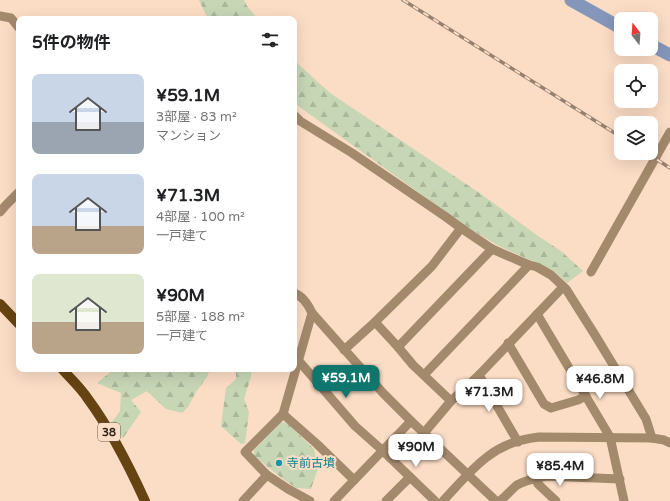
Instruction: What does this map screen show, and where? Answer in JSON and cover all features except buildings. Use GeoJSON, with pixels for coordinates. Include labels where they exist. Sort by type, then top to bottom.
{"type":"FeatureCollection","features":[{"type":"Feature","properties":{"kind":"main road"},"geometry":{"type":"LineString","coordinates":[[0,304],[16,321]]}},
{"type":"Feature","properties":{"kind":"main road","name":"38"},"geometry":{"type":"LineString","coordinates":[[65,372],[88,398],[101,418],[129,468],[145,501]]}},
{"type":"Feature","properties":{"kind":"street"},"geometry":{"type":"LineString","coordinates":[[0,16],[11,18],[16,24]]}},
{"type":"Feature","properties":{"kind":"street"},"geometry":{"type":"LineString","coordinates":[[297,118],[328,139],[352,153],[492,249],[537,267],[551,275],[566,290],[595,334],[646,419],[652,438]]}},
{"type":"Feature","properties":{"kind":"street"},"geometry":{"type":"LineString","coordinates":[[591,272],[670,132]]}},
{"type":"Feature","properties":{"kind":"street"},"geometry":{"type":"LineString","coordinates":[[0,212],[16,195]]}},
{"type":"Feature","properties":{"kind":"street"},"geometry":{"type":"LineString","coordinates":[[344,350],[432,266],[461,228]]}},
{"type":"Feature","properties":{"kind":"street"},"geometry":{"type":"LineString","coordinates":[[398,347],[492,249]]}},
{"type":"Feature","properties":{"kind":"street"},"geometry":{"type":"LineString","coordinates":[[424,375],[529,265]]}},
{"type":"Feature","properties":{"kind":"street"},"geometry":{"type":"LineString","coordinates":[[424,433],[451,401],[479,375],[563,287]]}},
{"type":"Feature","properties":{"kind":"street"},"geometry":{"type":"LineString","coordinates":[[297,294],[306,301],[312,313],[383,393],[410,421],[496,501]]}},
{"type":"Feature","properties":{"kind":"street"},"geometry":{"type":"LineString","coordinates":[[297,364],[312,313]]}},
{"type":"Feature","properties":{"kind":"street"},"geometry":{"type":"LineString","coordinates":[[536,314],[610,437],[624,501]]}},
{"type":"Feature","properties":{"kind":"street"},"geometry":{"type":"LineString","coordinates":[[375,322],[413,365],[451,401]]}},
{"type":"Feature","properties":{"kind":"street"},"geometry":{"type":"LineString","coordinates":[[508,343],[544,404],[551,408],[586,396]]}},
{"type":"Feature","properties":{"kind":"street"},"geometry":{"type":"LineString","coordinates":[[298,360],[355,426],[435,501]]}},
{"type":"Feature","properties":{"kind":"street"},"geometry":{"type":"LineString","coordinates":[[295,372],[283,414],[245,452],[267,475],[310,501]]}},
{"type":"Feature","properties":{"kind":"street"},"geometry":{"type":"LineString","coordinates":[[479,375],[518,442]]}},
{"type":"Feature","properties":{"kind":"street"},"geometry":{"type":"LineString","coordinates":[[283,414],[354,480]]}},
{"type":"Feature","properties":{"kind":"street"},"geometry":{"type":"LineString","coordinates":[[334,501],[410,421]]}},
{"type":"Feature","properties":{"kind":"street"},"geometry":{"type":"LineString","coordinates":[[443,501],[488,456],[501,448],[529,438],[539,436],[652,438],[664,440],[670,443]]}},
{"type":"Feature","properties":{"kind":"street"},"geometry":{"type":"LineString","coordinates":[[245,500],[267,475]]}},
{"type":"Feature","properties":{"kind":"street"},"geometry":{"type":"LineString","coordinates":[[500,501],[517,485],[535,478],[546,476],[620,479]]}},
{"type":"Feature","properties":{"kind":"street"},"geometry":{"type":"LineString","coordinates":[[386,501],[410,477]]}},
{"type":"Feature","properties":{"kind":"street"},"geometry":{"type":"LineString","coordinates":[[535,478],[538,484],[556,501]]}},
{"type":"Feature","properties":{"kind":"green space"},"geometry":{"type":"Polygon","coordinates":[[[199,0],[244,0],[255,16],[207,16],[199,0]]]}},
{"type":"Feature","properties":{"kind":"green space"},"geometry":{"type":"Polygon","coordinates":[[[297,63],[330,93],[481,194],[561,251],[583,271],[567,283],[554,271],[497,245],[464,225],[297,105],[297,63]]]}},
{"type":"Feature","properties":{"kind":"green space"},"geometry":{"type":"Polygon","coordinates":[[[110,372],[209,372],[188,407],[182,413],[166,409],[147,391],[131,400],[141,412],[123,438],[112,422],[120,411],[121,393],[97,383],[110,372]]]}},
{"type":"Feature","properties":{"kind":"green space"},"geometry":{"type":"Polygon","coordinates":[[[236,372],[252,372],[244,399],[249,412],[245,443],[241,444],[221,426],[226,388],[236,379],[236,372]]]}},
{"type":"Feature","properties":{"kind":"green space"},"geometry":{"type":"Polygon","coordinates":[[[281,422],[287,423],[314,449],[318,468],[311,489],[296,488],[254,456],[254,450],[281,422]]]}},
{"type":"Feature","properties":{"kind":"waterway"},"geometry":{"type":"LineString","coordinates":[[571,0],[614,24]]}},
{"type":"Feature","properties":{"kind":"waterway"},"geometry":{"type":"LineString","coordinates":[[658,49],[670,55]]}},
{"type":"Feature","properties":{"kind":"railway"},"geometry":{"type":"LineString","coordinates":[[403,0],[614,133]]}},
{"type":"Feature","properties":{"kind":"railway"},"geometry":{"type":"LineString","coordinates":[[658,160],[670,168]]}},
{"type":"Feature","properties":{"kind":"place","name":"寺前古墳"},"geometry":{"type":"Point","coordinates":[279,463]}}]}
